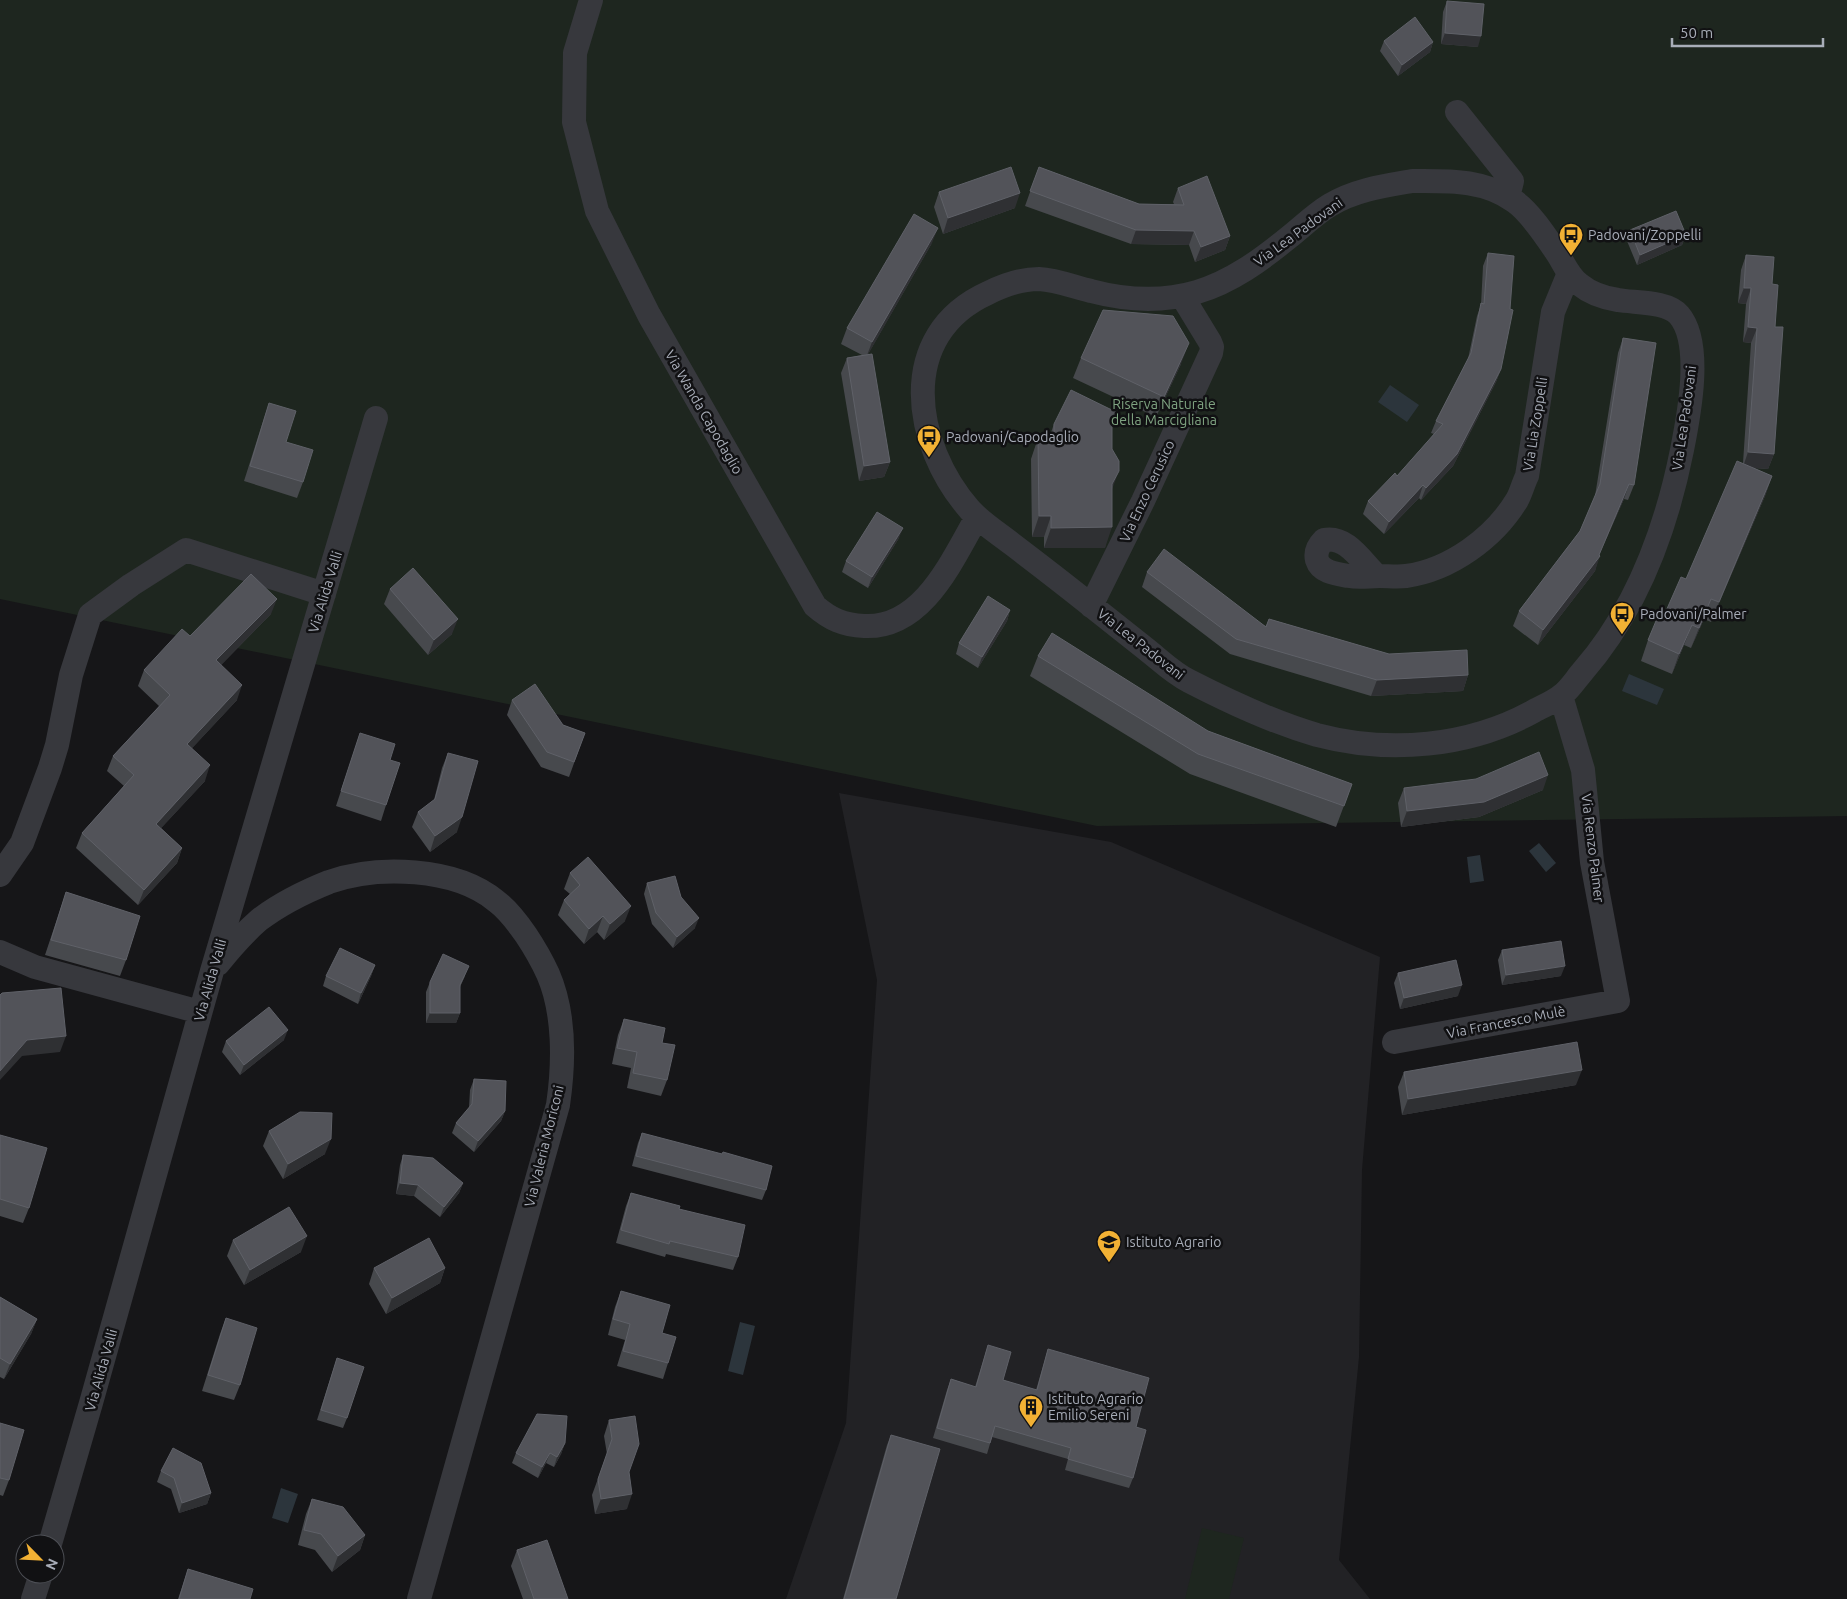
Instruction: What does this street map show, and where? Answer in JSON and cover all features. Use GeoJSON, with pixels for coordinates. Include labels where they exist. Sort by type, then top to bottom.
{"type":"FeatureCollection","features":[{"type":"Feature","properties":{"kind":"street","name":"Via Wanda Capodaglio"},"geometry":{"type":"LineString","coordinates":[[590,0],[575,53],[574,122],[597,211],[649,315],[815,606],[826,616],[838,622],[852,625],[868,626],[894,620],[914,608],[930,593],[977,517]]}},
{"type":"Feature","properties":{"kind":"street"},"geometry":{"type":"LineString","coordinates":[[1457,112],[1512,181],[1508,197]]}},
{"type":"Feature","properties":{"kind":"street","name":"Via Lea Padovani"},"geometry":{"type":"LineString","coordinates":[[1412,181],[1454,181],[1491,187],[1519,203],[1555,250],[1575,282],[1596,294],[1612,300],[1672,308],[1683,318],[1691,344],[1693,362],[1692,382],[1684,441],[1674,490],[1650,561],[1625,615],[1596,656],[1561,696],[1510,725],[1445,742],[1388,746],[1352,742],[1317,735],[1252,713],[1180,676],[977,517],[957,493],[939,460],[931,441],[922,404],[922,384],[926,366],[939,333],[950,320],[979,297],[1007,285],[1026,280],[1040,279],[1064,283],[1095,292],[1130,298],[1148,299],[1182,296],[1214,286],[1242,272],[1326,208],[1347,196],[1367,189],[1412,181]]}},
{"type":"Feature","properties":{"kind":"street","name":"Via Lia Zoppelli"},"geometry":{"type":"LineString","coordinates":[[1377,576],[1406,576],[1447,564],[1491,533],[1517,500],[1527,476],[1553,312],[1569,273]]}},
{"type":"Feature","properties":{"kind":"street","name":"Via Enzo Cerusico"},"geometry":{"type":"LineString","coordinates":[[1091,606],[1143,501],[1211,353],[1212,347],[1210,342],[1182,296]]}},
{"type":"Feature","properties":{"kind":"street","name":"Via Alida Valli"},"geometry":{"type":"LineString","coordinates":[[53,1534],[200,1012],[376,418]]}},
{"type":"Feature","properties":{"kind":"street"},"geometry":{"type":"LineString","coordinates":[[0,875],[22,843],[50,768],[57,745],[71,675],[90,615],[131,585],[186,550],[324,594]]}},
{"type":"Feature","properties":{"kind":"street","name":"Via Renzo Palmer"},"geometry":{"type":"LineString","coordinates":[[1561,696],[1584,770],[1592,862],[1618,1001]]}},
{"type":"Feature","properties":{"kind":"street","name":"Via Valeria Moriconi"},"geometry":{"type":"LineString","coordinates":[[212,971],[234,945],[258,922],[281,905],[330,882],[352,876],[401,871],[453,879],[478,889],[496,900],[515,920],[533,946],[549,975],[561,1037],[561,1082],[558,1105],[419,1599]]}},
{"type":"Feature","properties":{"kind":"street"},"geometry":{"type":"LineString","coordinates":[[0,952],[35,967],[200,1012]]}},
{"type":"Feature","properties":{"kind":"street","name":"Via Francesco Mulè"},"geometry":{"type":"LineString","coordinates":[[1394,1042],[1618,1001]]}},
{"type":"Feature","properties":{"kind":"street"},"geometry":{"type":"LineString","coordinates":[[33,1599],[38,1584]]}},
{"type":"Feature","properties":{"kind":"shaded area"},"geometry":{"type":"Polygon","coordinates":[[[1390,385],[1419,405],[1407,422],[1378,402],[1390,385]]]}},
{"type":"Feature","properties":{"kind":"shaded area"},"geometry":{"type":"Polygon","coordinates":[[[1629,674],[1664,689],[1657,705],[1622,691],[1629,674]]]}},
{"type":"Feature","properties":{"kind":"shaded area","name":"Istituto Agrario"},"geometry":{"type":"Polygon","coordinates":[[[839,793],[1111,842],[1380,957],[1362,1170],[1359,1357],[1339,1560],[1370,1599],[786,1599],[846,1423],[877,980],[839,793]]]}},
{"type":"Feature","properties":{"kind":"shaded area"},"geometry":{"type":"Polygon","coordinates":[[[1539,843],[1556,863],[1546,872],[1529,851],[1539,843]]]}},
{"type":"Feature","properties":{"kind":"shaded area"},"geometry":{"type":"Polygon","coordinates":[[[1480,855],[1484,881],[1470,883],[1467,857],[1480,855]]]}},
{"type":"Feature","properties":{"kind":"shaded area"},"geometry":{"type":"Polygon","coordinates":[[[740,1322],[755,1326],[743,1375],[728,1371],[740,1322]]]}},
{"type":"Feature","properties":{"kind":"shaded area"},"geometry":{"type":"Polygon","coordinates":[[[281,1488],[298,1494],[288,1523],[272,1518],[281,1488]]]}},
{"type":"Feature","properties":{"kind":"green space","name":"Riserva Naturale della Marcigliana"},"geometry":{"type":"Polygon","coordinates":[[[0,0],[1847,0],[1847,816],[1097,826],[0,599],[0,0]]]}},
{"type":"Feature","properties":{"kind":"green space"},"geometry":{"type":"Polygon","coordinates":[[[1202,1528],[1244,1538],[1229,1599],[1185,1599],[1202,1528]]]}},
{"type":"Feature","properties":{"kind":"building"},"geometry":{"type":"Polygon","coordinates":[[[1447,1],[1484,4],[1481,36],[1445,33],[1447,1]]]}},
{"type":"Feature","properties":{"kind":"building"},"geometry":{"type":"Polygon","coordinates":[[[1415,17],[1433,42],[1402,65],[1384,41],[1415,17]]]}},
{"type":"Feature","properties":{"kind":"building"},"geometry":{"type":"Polygon","coordinates":[[[1011,167],[1020,193],[948,218],[939,192],[1011,167]]]}},
{"type":"Feature","properties":{"kind":"building"},"geometry":{"type":"Polygon","coordinates":[[[1039,167],[1139,204],[1184,205],[1178,188],[1207,176],[1230,236],[1201,247],[1194,231],[1136,230],[1030,191],[1039,167]]]}},
{"type":"Feature","properties":{"kind":"building"},"geometry":{"type":"Polygon","coordinates":[[[1676,211],[1686,235],[1640,255],[1630,230],[1676,211]]]}},
{"type":"Feature","properties":{"kind":"building"},"geometry":{"type":"Polygon","coordinates":[[[914,214],[938,228],[872,342],[847,328],[914,214]]]}},
{"type":"Feature","properties":{"kind":"building"},"geometry":{"type":"Polygon","coordinates":[[[1488,253],[1514,256],[1510,309],[1513,310],[1501,369],[1457,454],[1426,488],[1423,485],[1389,522],[1368,501],[1395,473],[1397,476],[1443,424],[1436,421],[1471,353],[1481,303],[1484,304],[1488,253]]]}},
{"type":"Feature","properties":{"kind":"building"},"geometry":{"type":"Polygon","coordinates":[[[1746,255],[1774,257],[1772,284],[1778,285],[1775,327],[1783,327],[1774,454],[1748,452],[1757,328],[1748,327],[1751,288],[1744,288],[1746,255]]]}},
{"type":"Feature","properties":{"kind":"building"},"geometry":{"type":"Polygon","coordinates":[[[1103,310],[1173,316],[1189,343],[1164,397],[1081,358],[1103,310]]]}},
{"type":"Feature","properties":{"kind":"building"},"geometry":{"type":"Polygon","coordinates":[[[1623,338],[1656,343],[1634,485],[1629,484],[1600,556],[1543,630],[1519,611],[1580,531],[1600,484],[1623,338]]]}},
{"type":"Feature","properties":{"kind":"building"},"geometry":{"type":"Polygon","coordinates":[[[872,354],[890,462],[864,466],[847,358],[872,354]]]}},
{"type":"Feature","properties":{"kind":"building"},"geometry":{"type":"Polygon","coordinates":[[[1071,390],[1116,412],[1112,422],[1112,449],[1119,461],[1119,471],[1112,484],[1112,527],[1051,528],[1051,516],[1039,516],[1038,438],[1054,438],[1054,424],[1071,390]]]}},
{"type":"Feature","properties":{"kind":"building"},"geometry":{"type":"Polygon","coordinates":[[[269,403],[296,411],[286,442],[313,450],[303,482],[250,466],[269,403]]]}},
{"type":"Feature","properties":{"kind":"building"},"geometry":{"type":"Polygon","coordinates":[[[1737,461],[1772,476],[1719,602],[1711,599],[1699,628],[1692,625],[1679,654],[1648,640],[1661,609],[1666,611],[1681,577],[1686,579],[1737,461]]]}},
{"type":"Feature","properties":{"kind":"building"},"geometry":{"type":"Polygon","coordinates":[[[877,512],[903,528],[872,577],[846,561],[877,512]]]}},
{"type":"Feature","properties":{"kind":"building"},"geometry":{"type":"Polygon","coordinates":[[[1164,549],[1266,627],[1269,619],[1389,654],[1467,650],[1468,675],[1377,680],[1236,639],[1147,572],[1164,549]]]}},
{"type":"Feature","properties":{"kind":"building"},"geometry":{"type":"Polygon","coordinates":[[[413,568],[458,619],[434,640],[390,589],[413,568]]]}},
{"type":"Feature","properties":{"kind":"building"},"geometry":{"type":"Polygon","coordinates":[[[251,574],[277,599],[216,660],[242,685],[187,744],[210,765],[156,824],[182,848],[144,890],[82,833],[134,775],[113,756],[170,695],[144,670],[182,629],[190,636],[251,574]]]}},
{"type":"Feature","properties":{"kind":"building"},"geometry":{"type":"Polygon","coordinates":[[[988,596],[1010,610],[982,657],[959,643],[988,596]]]}},
{"type":"Feature","properties":{"kind":"building"},"geometry":{"type":"Polygon","coordinates":[[[1052,633],[1208,731],[1352,784],[1344,806],[1198,754],[1038,656],[1052,633]]]}},
{"type":"Feature","properties":{"kind":"building"},"geometry":{"type":"Polygon","coordinates":[[[535,684],[563,725],[585,733],[574,762],[547,752],[512,700],[535,684]]]}},
{"type":"Feature","properties":{"kind":"building"},"geometry":{"type":"Polygon","coordinates":[[[360,733],[395,744],[390,760],[400,763],[386,805],[341,791],[360,733]]]}},
{"type":"Feature","properties":{"kind":"building"},"geometry":{"type":"Polygon","coordinates":[[[1539,752],[1548,775],[1484,802],[1407,811],[1404,788],[1476,779],[1539,752]]]}},
{"type":"Feature","properties":{"kind":"building"},"geometry":{"type":"Polygon","coordinates":[[[448,753],[478,761],[462,817],[435,836],[418,812],[435,799],[448,753]]]}},
{"type":"Feature","properties":{"kind":"building"},"geometry":{"type":"Polygon","coordinates":[[[588,857],[631,906],[610,924],[603,916],[589,929],[564,900],[580,885],[570,873],[588,857]]]}},
{"type":"Feature","properties":{"kind":"building"},"geometry":{"type":"Polygon","coordinates":[[[675,876],[681,897],[699,918],[677,937],[656,913],[647,883],[675,876]]]}},
{"type":"Feature","properties":{"kind":"building"},"geometry":{"type":"Polygon","coordinates":[[[66,892],[140,916],[126,960],[51,940],[66,892]]]}},
{"type":"Feature","properties":{"kind":"building"},"geometry":{"type":"Polygon","coordinates":[[[1561,941],[1565,966],[1506,975],[1502,950],[1561,941]]]}},
{"type":"Feature","properties":{"kind":"building"},"geometry":{"type":"Polygon","coordinates":[[[340,948],[375,965],[361,993],[326,976],[340,948]]]}},
{"type":"Feature","properties":{"kind":"building"},"geometry":{"type":"Polygon","coordinates":[[[443,954],[469,966],[460,985],[460,1013],[430,1013],[430,982],[443,954]]]}},
{"type":"Feature","properties":{"kind":"building"},"geometry":{"type":"Polygon","coordinates":[[[1456,960],[1462,985],[1404,998],[1398,973],[1456,960]]]}},
{"type":"Feature","properties":{"kind":"building"},"geometry":{"type":"Polygon","coordinates":[[[61,988],[66,1036],[27,1040],[0,1071],[0,995],[2,993],[61,988]]]}},
{"type":"Feature","properties":{"kind":"building"},"geometry":{"type":"Polygon","coordinates":[[[269,1007],[288,1030],[244,1065],[226,1041],[269,1007]]]}},
{"type":"Feature","properties":{"kind":"building"},"geometry":{"type":"Polygon","coordinates":[[[624,1019],[665,1028],[662,1043],[675,1045],[667,1080],[633,1073],[637,1052],[617,1048],[624,1019]]]}},
{"type":"Feature","properties":{"kind":"building"},"geometry":{"type":"Polygon","coordinates":[[[1577,1042],[1582,1070],[1408,1099],[1404,1072],[1577,1042]]]}},
{"type":"Feature","properties":{"kind":"building"},"geometry":{"type":"Polygon","coordinates":[[[474,1079],[506,1081],[505,1111],[478,1141],[456,1123],[472,1104],[474,1079]]]}},
{"type":"Feature","properties":{"kind":"building"},"geometry":{"type":"Polygon","coordinates":[[[300,1112],[332,1113],[331,1139],[288,1164],[269,1131],[300,1112]]]}},
{"type":"Feature","properties":{"kind":"building"},"geometry":{"type":"Polygon","coordinates":[[[642,1133],[722,1154],[723,1152],[772,1166],[766,1190],[636,1156],[642,1133]]]}},
{"type":"Feature","properties":{"kind":"building"},"geometry":{"type":"Polygon","coordinates":[[[0,1135],[47,1148],[29,1208],[0,1199],[0,1135]]]}},
{"type":"Feature","properties":{"kind":"building"},"geometry":{"type":"Polygon","coordinates":[[[403,1155],[433,1158],[463,1183],[444,1207],[418,1185],[400,1183],[403,1155]]]}},
{"type":"Feature","properties":{"kind":"building"},"geometry":{"type":"Polygon","coordinates":[[[631,1193],[680,1206],[679,1209],[745,1225],[738,1257],[670,1241],[669,1244],[621,1230],[631,1193]]]}},
{"type":"Feature","properties":{"kind":"building"},"geometry":{"type":"Polygon","coordinates":[[[289,1207],[307,1236],[250,1270],[233,1240],[289,1207]]]}},
{"type":"Feature","properties":{"kind":"building"},"geometry":{"type":"Polygon","coordinates":[[[429,1238],[445,1268],[392,1298],[374,1268],[429,1238]]]}},
{"type":"Feature","properties":{"kind":"building"},"geometry":{"type":"Polygon","coordinates":[[[621,1291],[670,1305],[662,1333],[676,1337],[668,1363],[623,1351],[630,1324],[613,1319],[621,1291]]]}},
{"type":"Feature","properties":{"kind":"building"},"geometry":{"type":"Polygon","coordinates":[[[0,1297],[37,1319],[10,1364],[0,1358],[0,1297]]]}},
{"type":"Feature","properties":{"kind":"building"},"geometry":{"type":"Polygon","coordinates":[[[226,1318],[257,1328],[240,1385],[208,1375],[226,1318]]]}},
{"type":"Feature","properties":{"kind":"building","name":"Istituto Agrario Emilio Sereni"},"geometry":{"type":"Polygon","coordinates":[[[988,1345],[1011,1352],[1003,1380],[1037,1390],[1048,1349],[1149,1378],[1136,1427],[1146,1430],[1133,1478],[1068,1459],[1071,1448],[995,1426],[990,1443],[937,1428],[951,1379],[976,1387],[988,1345]]]}},
{"type":"Feature","properties":{"kind":"building"},"geometry":{"type":"Polygon","coordinates":[[[337,1358],[364,1367],[347,1418],[321,1410],[337,1358]]]}},
{"type":"Feature","properties":{"kind":"building"},"geometry":{"type":"Polygon","coordinates":[[[537,1414],[567,1416],[565,1443],[557,1457],[550,1453],[542,1467],[516,1453],[537,1414]]]}},
{"type":"Feature","properties":{"kind":"building"},"geometry":{"type":"Polygon","coordinates":[[[635,1416],[639,1444],[629,1472],[632,1494],[601,1499],[598,1479],[612,1439],[609,1420],[635,1416]]]}},
{"type":"Feature","properties":{"kind":"building"},"geometry":{"type":"Polygon","coordinates":[[[0,1423],[24,1430],[9,1480],[0,1478],[0,1423]]]}},
{"type":"Feature","properties":{"kind":"building"},"geometry":{"type":"Polygon","coordinates":[[[891,1435],[940,1449],[896,1599],[844,1599],[891,1435]]]}},
{"type":"Feature","properties":{"kind":"building"},"geometry":{"type":"Polygon","coordinates":[[[173,1448],[201,1463],[211,1493],[182,1503],[174,1478],[161,1471],[173,1448]]]}},
{"type":"Feature","properties":{"kind":"building"},"geometry":{"type":"Polygon","coordinates":[[[312,1499],[343,1507],[365,1535],[338,1556],[321,1534],[304,1530],[312,1499]]]}},
{"type":"Feature","properties":{"kind":"building"},"geometry":{"type":"Polygon","coordinates":[[[547,1540],[568,1599],[534,1599],[517,1550],[547,1540]]]}},
{"type":"Feature","properties":{"kind":"building"},"geometry":{"type":"Polygon","coordinates":[[[188,1569],[253,1589],[250,1599],[179,1599],[188,1569]]]}},
{"type":"Feature","properties":{"kind":"place","name":"Padovani/Zoppelli"},"geometry":{"type":"Point","coordinates":[1571,256]}},
{"type":"Feature","properties":{"kind":"place","name":"Padovani/Capodaglio"},"geometry":{"type":"Point","coordinates":[929,458]}},
{"type":"Feature","properties":{"kind":"place","name":"Padovani/Palmer"},"geometry":{"type":"Point","coordinates":[1622,635]}},
{"type":"Feature","properties":{"kind":"place","name":"Istituto Agrario"},"geometry":{"type":"Point","coordinates":[1109,1263]}},
{"type":"Feature","properties":{"kind":"place","name":"Istituto Agrario Emilio Sereni"},"geometry":{"type":"Point","coordinates":[1031,1428]}}]}
